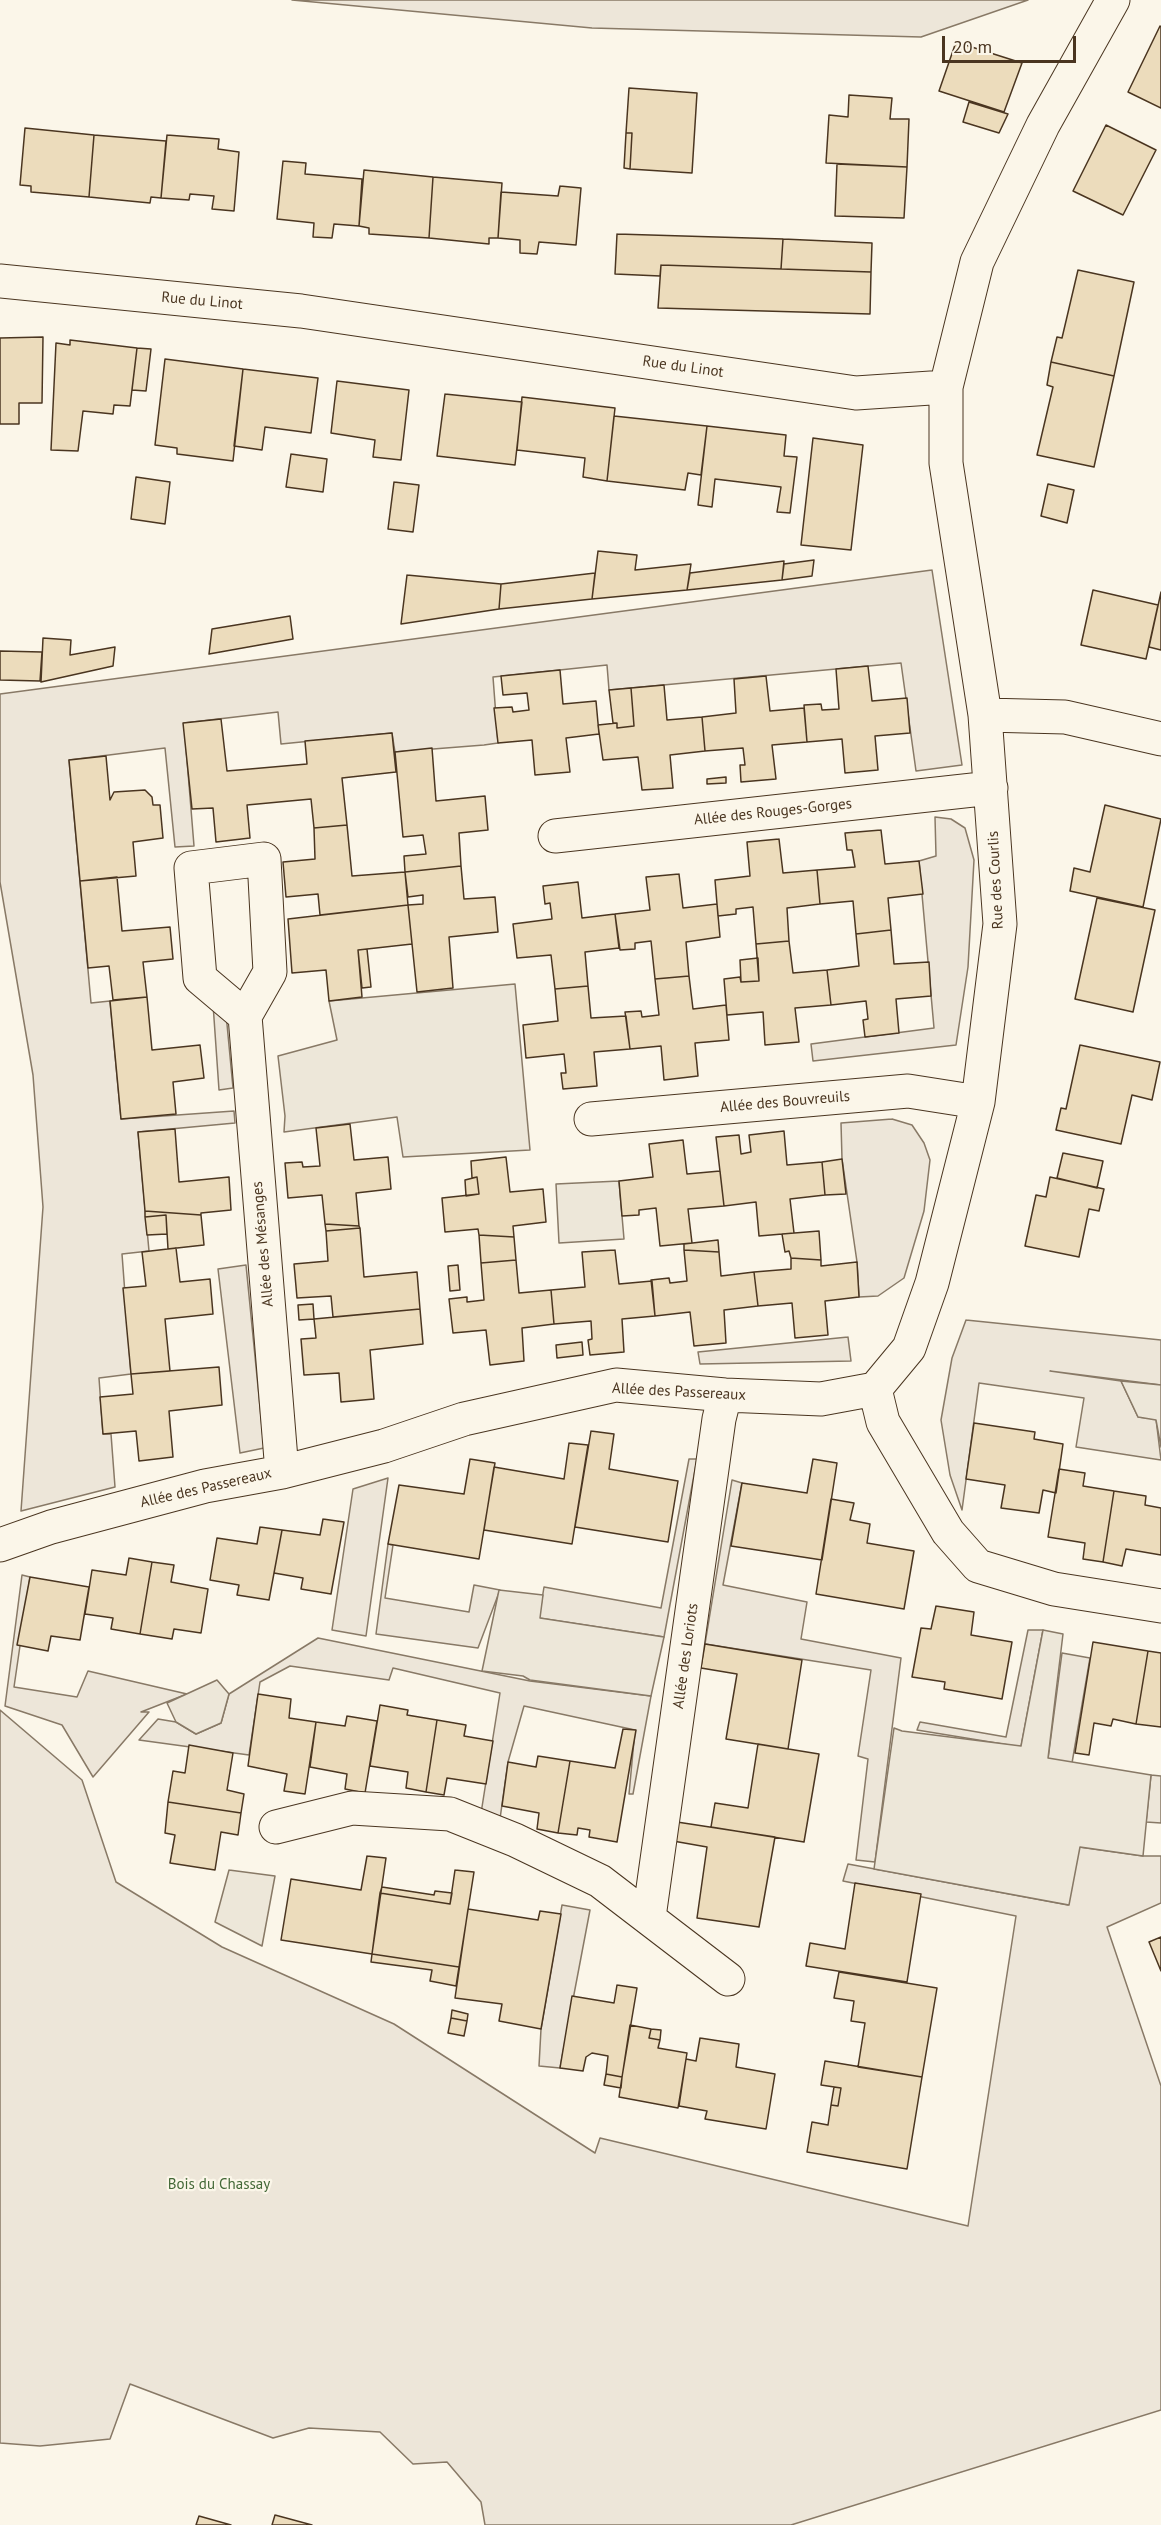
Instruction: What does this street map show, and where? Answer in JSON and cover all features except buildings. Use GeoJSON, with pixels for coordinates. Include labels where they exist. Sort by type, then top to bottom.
{"type":"FeatureCollection","features":[{"type":"Feature","properties":{"kind":"street"},"geometry":{"type":"LineString","coordinates":[[946,387],[977,262],[1043,125],[1113,0]]}},
{"type":"Feature","properties":{"kind":"street","name":"Rue du Linot"},"geometry":{"type":"LineString","coordinates":[[0,281],[301,311],[856,393],[946,387]]}},
{"type":"Feature","properties":{"kind":"street","name":"Rue des Courlis"},"geometry":{"type":"LineString","coordinates":[[875,1389],[906,1352],[932,1283],[978,1102],[1000,924],[986,715],[946,463],[946,387]]}},
{"type":"Feature","properties":{"kind":"street"},"geometry":{"type":"LineString","coordinates":[[986,715],[1065,717],[1161,739]]}},
{"type":"Feature","properties":{"kind":"street","name":"Allée des Rouges-Gorges"},"geometry":{"type":"LineString","coordinates":[[555,836],[991,788]]}},
{"type":"Feature","properties":{"kind":"street","name":"Allée des Mésanges"},"geometry":{"type":"LineString","coordinates":[[245,1016],[282,1472]]}},
{"type":"Feature","properties":{"kind":"street","name":"Allée des Bouvreuils"},"geometry":{"type":"LineString","coordinates":[[591,1119],[908,1091],[978,1102]]}},
{"type":"Feature","properties":{"kind":"street","name":"Allée des Passereaux"},"geometry":{"type":"LineString","coordinates":[[0,1545],[51,1527],[205,1486],[282,1472],[384,1446],[464,1419],[616,1385],[725,1395],[821,1400],[875,1389]]}},
{"type":"Feature","properties":{"kind":"street"},"geometry":{"type":"LineString","coordinates":[[875,1389],[883,1422],[948,1532],[978,1566],[1054,1589],[1161,1606]]}},
{"type":"Feature","properties":{"kind":"street","name":"Allée des Loriots"},"geometry":{"type":"LineString","coordinates":[[649,1917],[719,1419],[725,1395]]}},
{"type":"Feature","properties":{"kind":"street"},"geometry":{"type":"LineString","coordinates":[[276,1827],[352,1808],[450,1814],[515,1840],[600,1881],[728,1979]]}},
{"type":"Feature","properties":{"kind":"green space"},"geometry":{"type":"Polygon","coordinates":[[[292,0],[1028,0],[921,37],[592,28],[292,0]]]}},
{"type":"Feature","properties":{"kind":"green space"},"geometry":{"type":"Polygon","coordinates":[[[932,570],[962,765],[916,771],[901,663],[609,690],[607,665],[493,677],[498,743],[484,745],[395,752],[392,733],[281,744],[278,712],[184,723],[194,846],[175,847],[165,748],[69,760],[91,1003],[110,1001],[121,1119],[234,1111],[235,1123],[138,1132],[149,1251],[122,1254],[131,1374],[99,1378],[103,1434],[111,1434],[115,1487],[21,1511],[43,1207],[33,1075],[0,882],[0,694],[932,570]]]}},
{"type":"Feature","properties":{"kind":"green space"},"geometry":{"type":"Polygon","coordinates":[[[935,817],[951,819],[965,828],[974,860],[968,967],[956,1045],[813,1061],[811,1044],[934,1028],[919,861],[936,856],[935,817]]]}},
{"type":"Feature","properties":{"kind":"green space"},"geometry":{"type":"Polygon","coordinates":[[[225,1003],[233,1088],[219,1090],[213,1004],[225,1003]]]}},
{"type":"Feature","properties":{"kind":"green space"},"geometry":{"type":"Polygon","coordinates":[[[892,1119],[912,1125],[924,1143],[930,1160],[924,1211],[904,1278],[878,1296],[859,1297],[857,1262],[842,1159],[841,1123],[892,1119]]]}},
{"type":"Feature","properties":{"kind":"green space"},"geometry":{"type":"Polygon","coordinates":[[[246,1265],[264,1448],[240,1453],[218,1269],[246,1265]]]}},
{"type":"Feature","properties":{"kind":"green space"},"geometry":{"type":"Polygon","coordinates":[[[966,1320],[1161,1340],[1161,1385],[1050,1371],[1121,1381],[1138,1417],[1156,1419],[1161,1460],[1076,1447],[1084,1398],[979,1383],[962,1510],[950,1475],[941,1420],[952,1358],[966,1320]]]}},
{"type":"Feature","properties":{"kind":"green space"},"geometry":{"type":"Polygon","coordinates":[[[848,1337],[851,1361],[700,1364],[698,1352],[848,1337]]]}},
{"type":"Feature","properties":{"kind":"green space"},"geometry":{"type":"Polygon","coordinates":[[[689,1459],[697,1459],[664,1637],[539,1618],[544,1587],[661,1608],[689,1459]]]}},
{"type":"Feature","properties":{"kind":"green space"},"geometry":{"type":"Polygon","coordinates":[[[388,1478],[366,1636],[332,1630],[353,1489],[388,1478]]]}},
{"type":"Feature","properties":{"kind":"green space"},"geometry":{"type":"Polygon","coordinates":[[[732,1480],[742,1483],[723,1585],[807,1602],[801,1639],[901,1658],[875,1862],[856,1860],[868,1759],[858,1756],[871,1670],[705,1644],[732,1480]]]}},
{"type":"Feature","properties":{"kind":"green space"},"geometry":{"type":"Polygon","coordinates":[[[388,1544],[393,1545],[385,1598],[469,1612],[474,1585],[500,1590],[478,1648],[376,1634],[388,1544]]]}},
{"type":"Feature","properties":{"kind":"green space"},"geometry":{"type":"Polygon","coordinates":[[[22,1575],[30,1577],[14,1687],[77,1697],[88,1671],[187,1694],[141,1712],[149,1712],[93,1777],[62,1725],[5,1706],[22,1575]]]}},
{"type":"Feature","properties":{"kind":"green space"},"geometry":{"type":"Polygon","coordinates":[[[1028,1630],[1043,1630],[1021,1747],[917,1730],[920,1722],[1006,1737],[1028,1630]]]}},
{"type":"Feature","properties":{"kind":"green space"},"geometry":{"type":"Polygon","coordinates":[[[318,1638],[530,1681],[651,1696],[633,1794],[629,1794],[635,1730],[524,1706],[508,1762],[498,1833],[479,1826],[500,1693],[393,1668],[389,1680],[290,1666],[260,1682],[249,1755],[139,1740],[158,1719],[176,1722],[196,1734],[221,1723],[229,1694],[318,1638]]]}},
{"type":"Feature","properties":{"kind":"green space"},"geometry":{"type":"Polygon","coordinates":[[[1062,1653],[1090,1658],[1072,1763],[1048,1759],[1062,1653]]]}},
{"type":"Feature","properties":{"kind":"green space","name":"Bois du Chassay"},"geometry":{"type":"Polygon","coordinates":[[[0,1710],[82,1780],[116,1882],[222,1947],[394,2024],[595,2153],[600,2138],[968,2226],[1016,1916],[843,1881],[848,1864],[1068,1905],[1079,1847],[1143,1856],[1161,1856],[1161,1903],[1107,1927],[1161,2086],[1161,2410],[791,2525],[485,2525],[481,2502],[447,2462],[413,2464],[380,2432],[309,2428],[273,2438],[130,2384],[110,2439],[40,2446],[0,2443],[0,1710]]]}},
{"type":"Feature","properties":{"kind":"green space"},"geometry":{"type":"Polygon","coordinates":[[[1151,1775],[1161,1776],[1161,1823],[1146,1822],[1151,1775]]]}},
{"type":"Feature","properties":{"kind":"green space"},"geometry":{"type":"Polygon","coordinates":[[[562,1905],[590,1910],[560,2068],[539,2066],[541,2029],[562,1905]]]}},
{"type":"Feature","properties":{"kind":"shaded area"},"geometry":{"type":"Polygon","coordinates":[[[515,984],[530,1150],[403,1157],[397,1117],[284,1132],[285,1116],[278,1056],[337,1040],[329,1001],[515,984]]]}},
{"type":"Feature","properties":{"kind":"shaded area"},"geometry":{"type":"Polygon","coordinates":[[[619,1181],[624,1239],[559,1243],[556,1184],[619,1181]]]}},
{"type":"Feature","properties":{"kind":"shaded area"},"geometry":{"type":"Polygon","coordinates":[[[1121,1381],[1161,1385],[1161,1447],[1156,1420],[1138,1417],[1121,1381]]]}},
{"type":"Feature","properties":{"kind":"shaded area"},"geometry":{"type":"Polygon","coordinates":[[[499,1590],[543,1595],[540,1618],[664,1637],[651,1696],[530,1680],[523,1676],[482,1671],[499,1590]]]}},
{"type":"Feature","properties":{"kind":"shaded area"},"geometry":{"type":"Polygon","coordinates":[[[1043,1630],[1063,1634],[1048,1758],[1151,1775],[1143,1856],[1080,1847],[1069,1905],[874,1869],[894,1728],[902,1731],[1021,1746],[1043,1630]]]}},
{"type":"Feature","properties":{"kind":"shaded area"},"geometry":{"type":"Polygon","coordinates":[[[217,1680],[229,1694],[221,1723],[196,1734],[176,1722],[167,1703],[217,1680]]]}},
{"type":"Feature","properties":{"kind":"shaded area"},"geometry":{"type":"Polygon","coordinates":[[[229,1870],[275,1876],[262,1946],[215,1922],[229,1870]]]}}]}
